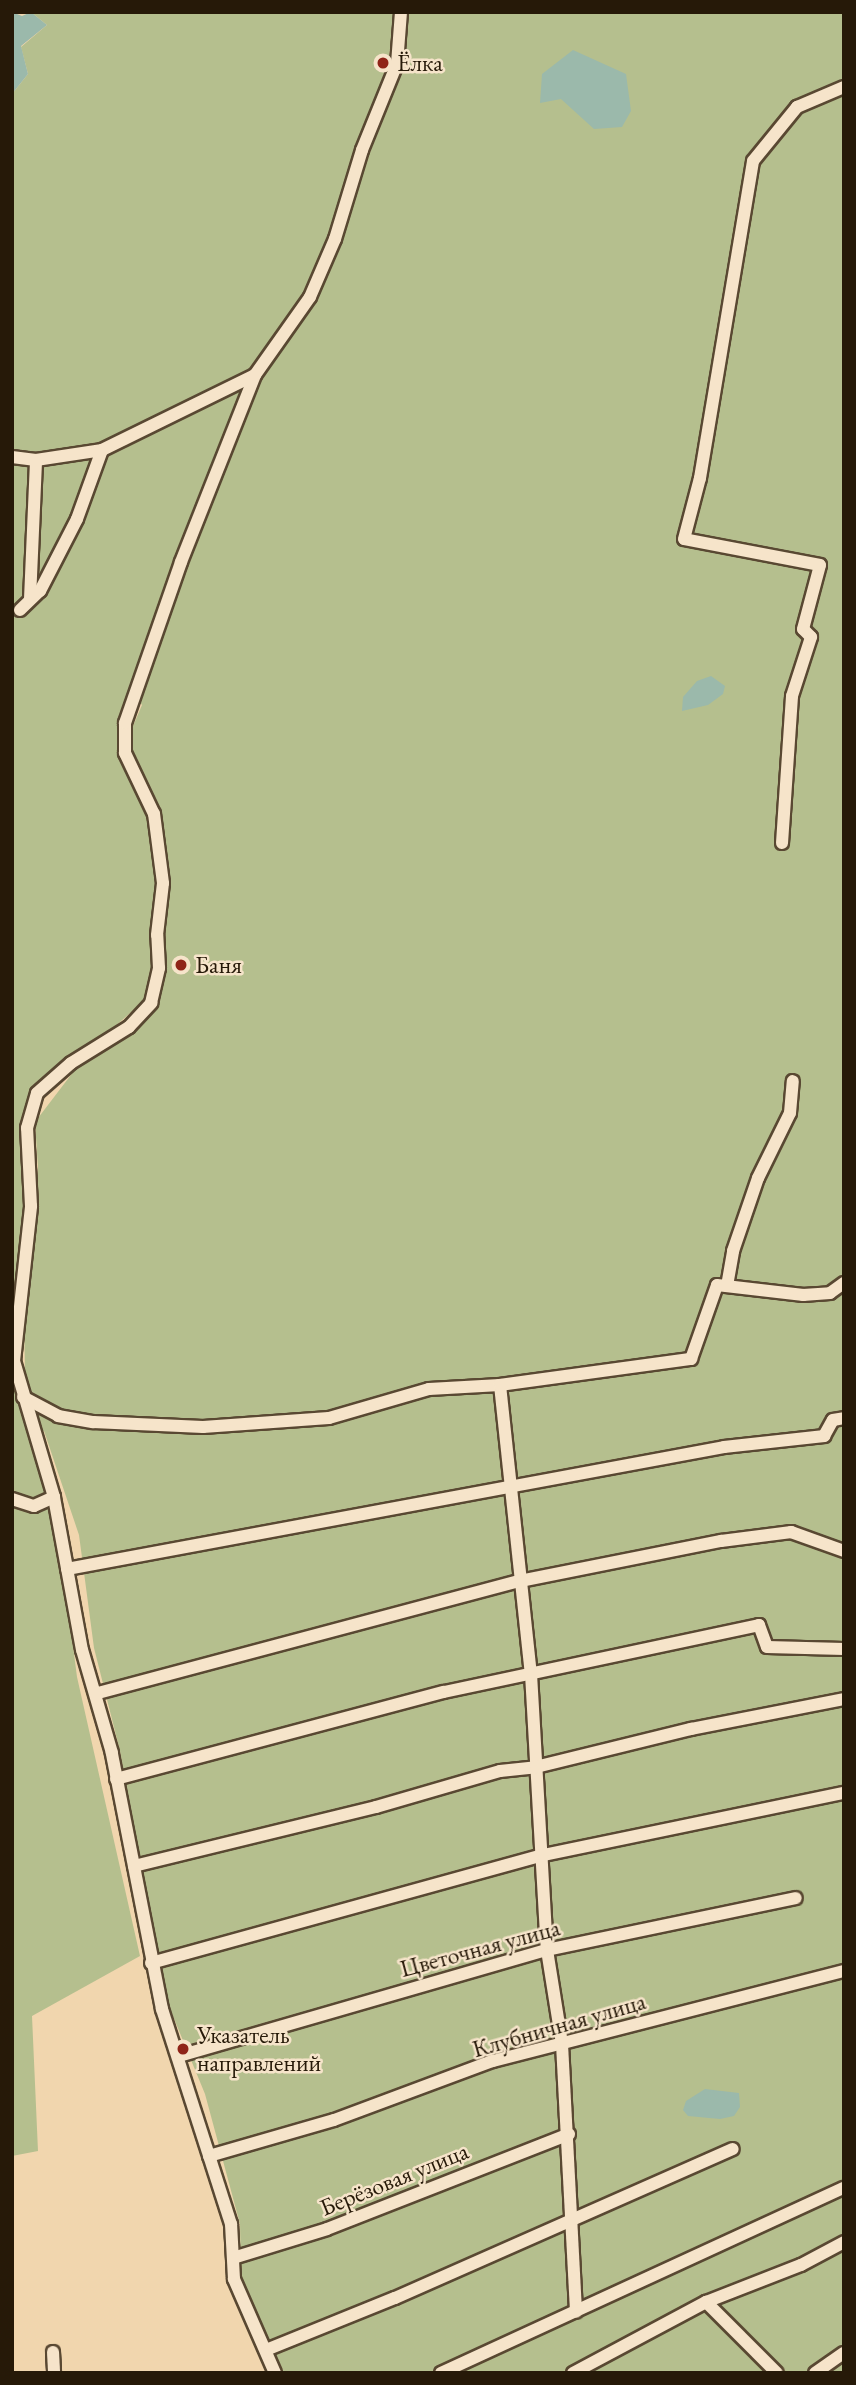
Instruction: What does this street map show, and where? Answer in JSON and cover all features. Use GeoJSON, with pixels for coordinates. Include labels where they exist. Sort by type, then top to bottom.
{"type":"FeatureCollection","features":[{"type":"Feature","properties":{"kind":"street"},"geometry":{"type":"LineString","coordinates":[[275,2373],[234,2279],[231,2224],[152,1963],[98,1693],[82,1650],[54,1497],[13,1361],[17,1268],[31,1206],[28,1140],[37,1093],[71,1063],[129,1027],[150,1003],[159,968],[156,936],[163,883],[154,814],[125,754],[125,723],[181,562],[255,374],[310,297],[335,239],[362,150],[397,64],[401,12]]}},
{"type":"Feature","properties":{"kind":"street"},"geometry":{"type":"LineString","coordinates":[[782,843],[792,696],[811,637],[803,629],[820,565],[684,539],[697,492],[753,161],[797,107],[844,87]]}},
{"type":"Feature","properties":{"kind":"street"},"geometry":{"type":"LineString","coordinates":[[12,457],[36,460],[102,450],[255,374]]}},
{"type":"Feature","properties":{"kind":"street"},"geometry":{"type":"LineString","coordinates":[[20,610],[40,591],[77,519],[102,450]]}},
{"type":"Feature","properties":{"kind":"street"},"geometry":{"type":"LineString","coordinates":[[30,599],[36,460]]}},
{"type":"Feature","properties":{"kind":"street"},"geometry":{"type":"LineString","coordinates":[[727,1286],[733,1251],[758,1178],[790,1113],[793,1082]]}},
{"type":"Feature","properties":{"kind":"street"},"geometry":{"type":"LineString","coordinates":[[12,1139],[28,1140]]}},
{"type":"Feature","properties":{"kind":"street"},"geometry":{"type":"LineString","coordinates":[[23,1397],[58,1416],[93,1422],[203,1427],[329,1418],[429,1389],[499,1385],[691,1359],[717,1285],[803,1295],[830,1293],[844,1283]]}},
{"type":"Feature","properties":{"kind":"street"},"geometry":{"type":"LineString","coordinates":[[499,1385],[531,1674],[544,1855],[547,1950],[562,2044],[569,2134],[570,2222],[576,2312]]}},
{"type":"Feature","properties":{"kind":"street"},"geometry":{"type":"LineString","coordinates":[[67,1569],[724,1447],[824,1436],[833,1420],[844,1418]]}},
{"type":"Feature","properties":{"kind":"street"},"geometry":{"type":"LineString","coordinates":[[12,1499],[34,1506],[54,1497]]}},
{"type":"Feature","properties":{"kind":"street"},"geometry":{"type":"LineString","coordinates":[[98,1693],[520,1581],[720,1541],[791,1532],[844,1551]]}},
{"type":"Feature","properties":{"kind":"street"},"geometry":{"type":"LineString","coordinates":[[116,1779],[531,1674],[759,1625],[767,1647],[844,1649]]}},
{"type":"Feature","properties":{"kind":"street"},"geometry":{"type":"LineString","coordinates":[[134,1866],[376,1807],[499,1771],[536,1767],[691,1729],[844,1699]]}},
{"type":"Feature","properties":{"kind":"street"},"geometry":{"type":"LineString","coordinates":[[152,1963],[544,1855],[844,1793]]}},
{"type":"Feature","properties":{"kind":"street","name":"Цветочная улица"},"geometry":{"type":"LineString","coordinates":[[179,2056],[547,1950],[796,1898]]}},
{"type":"Feature","properties":{"kind":"street","name":"Клубничная улица"},"geometry":{"type":"LineString","coordinates":[[209,2156],[346,2116],[494,2061],[844,1971]]}},
{"type":"Feature","properties":{"kind":"street","name":"Берёзовая улица"},"geometry":{"type":"LineString","coordinates":[[233,2258],[327,2229],[569,2134]]}},
{"type":"Feature","properties":{"kind":"street"},"geometry":{"type":"LineString","coordinates":[[266,2350],[570,2222],[733,2148]]}},
{"type":"Feature","properties":{"kind":"street"},"geometry":{"type":"LineString","coordinates":[[442,2373],[844,2188]]}},
{"type":"Feature","properties":{"kind":"street"},"geometry":{"type":"LineString","coordinates":[[573,2373],[706,2302],[801,2265],[844,2242]]}},
{"type":"Feature","properties":{"kind":"street"},"geometry":{"type":"LineString","coordinates":[[706,2302],[777,2373]]}},
{"type":"Feature","properties":{"kind":"street"},"geometry":{"type":"LineString","coordinates":[[53,2352],[54,2373]]}},
{"type":"Feature","properties":{"kind":"street"},"geometry":{"type":"LineString","coordinates":[[815,2373],[844,2353]]}},
{"type":"Feature","properties":{"kind":"green space"},"geometry":{"type":"Polygon","coordinates":[[[31,12],[396,12],[388,62],[328,236],[303,293],[249,371],[243,389],[267,369],[313,304],[341,245],[369,155],[404,66],[409,12],[844,12],[844,2373],[284,2373],[241,2277],[240,2224],[205,2094],[161,1987],[120,1751],[94,1648],[79,1535],[44,1431],[34,1433],[59,1537],[77,1677],[140,1956],[32,2016],[38,2151],[12,2156],[12,1379],[15,1383],[25,1375],[24,1314],[38,1168],[35,1122],[77,1067],[75,1054],[34,1087],[21,1127],[28,1180],[12,1310],[12,94],[28,74],[21,47],[47,25],[31,12]],[[130,688],[120,719],[118,756],[131,752],[133,726],[142,705],[130,688]],[[160,815],[148,821],[156,881],[151,933],[153,967],[146,999],[104,1036],[153,1009],[160,815]]]}},
{"type":"Feature","properties":{"kind":"shaded area"},"geometry":{"type":"Polygon","coordinates":[[[12,12],[22,16],[31,12],[47,25],[21,46],[28,74],[12,94],[12,12]]]}},
{"type":"Feature","properties":{"kind":"shaded area"},"geometry":{"type":"Polygon","coordinates":[[[573,50],[626,74],[631,111],[622,127],[594,129],[561,99],[540,103],[542,74],[573,50]]]}},
{"type":"Feature","properties":{"kind":"shaded area"},"geometry":{"type":"Polygon","coordinates":[[[711,676],[725,686],[723,694],[708,705],[682,711],[683,697],[697,681],[711,676]]]}},
{"type":"Feature","properties":{"kind":"shaded area"},"geometry":{"type":"Polygon","coordinates":[[[705,2089],[739,2093],[740,2107],[734,2116],[720,2119],[688,2116],[683,2110],[686,2101],[705,2089]]]}},
{"type":"Feature","properties":{"kind":"place","name":"Ёлка"},"geometry":{"type":"Point","coordinates":[383,63]}},
{"type":"Feature","properties":{"kind":"place","name":"Баня"},"geometry":{"type":"Point","coordinates":[181,965]}},
{"type":"Feature","properties":{"kind":"place","name":"Указатель направлений"},"geometry":{"type":"Point","coordinates":[183,2049]}}]}
